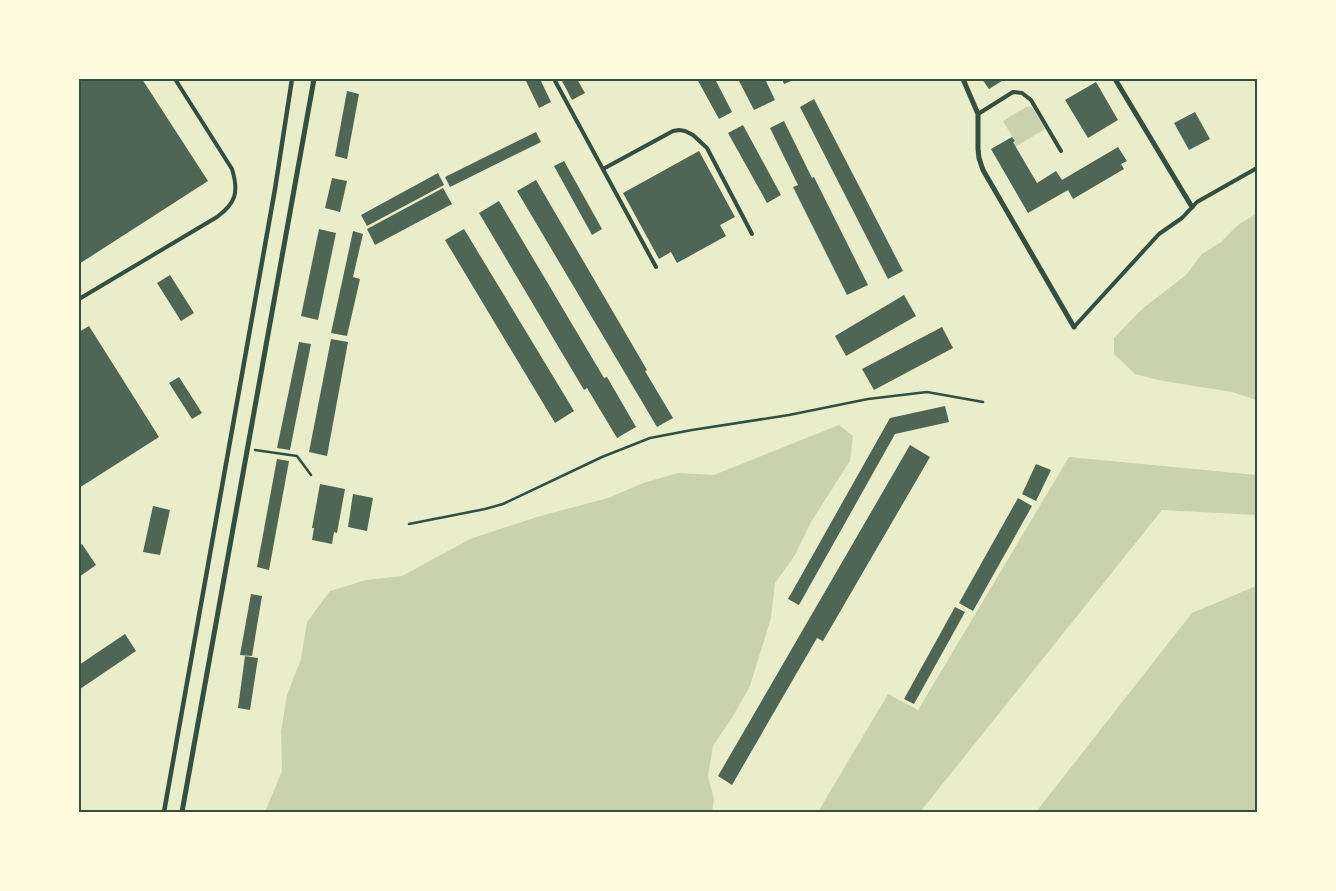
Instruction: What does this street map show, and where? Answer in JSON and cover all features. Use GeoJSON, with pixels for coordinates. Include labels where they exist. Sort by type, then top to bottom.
{"type":"FeatureCollection","features":[{"type":"Feature","properties":{"kind":"street"},"geometry":{"type":"LineString","coordinates":[[164,812],[275,189],[292,79]]}},
{"type":"Feature","properties":{"kind":"street"},"geometry":{"type":"LineString","coordinates":[[182,812],[314,79]]}},
{"type":"Feature","properties":{"kind":"street"},"geometry":{"type":"LineString","coordinates":[[963,79],[978,114],[978,149],[983,170],[1074,327]]}},
{"type":"Feature","properties":{"kind":"street"},"geometry":{"type":"LineString","coordinates":[[1116,79],[1192,207]]}},
{"type":"Feature","properties":{"kind":"lane"},"geometry":{"type":"LineString","coordinates":[[79,299],[217,217],[227,210],[232,202],[236,189],[236,181],[232,169],[175,79]]}},
{"type":"Feature","properties":{"kind":"lane"},"geometry":{"type":"LineString","coordinates":[[554,79],[656,267]]}},
{"type":"Feature","properties":{"kind":"lane"},"geometry":{"type":"LineString","coordinates":[[978,114],[1013,92],[1022,93],[1031,100],[1060,151]]}},
{"type":"Feature","properties":{"kind":"lane"},"geometry":{"type":"LineString","coordinates":[[603,169],[672,131],[685,131],[693,135],[707,148],[752,234]]}},
{"type":"Feature","properties":{"kind":"lane"},"geometry":{"type":"LineString","coordinates":[[1074,327],[1159,234],[1182,218],[1197,202],[1257,168]]}},
{"type":"Feature","properties":{"kind":"path"},"geometry":{"type":"LineString","coordinates":[[409,524],[503,504],[602,457],[650,438],[789,415],[868,399],[927,392],[983,402]]}},
{"type":"Feature","properties":{"kind":"path"},"geometry":{"type":"LineString","coordinates":[[248,449],[297,456],[311,475]]}},
{"type":"Feature","properties":{"kind":"green space"},"geometry":{"type":"Polygon","coordinates":[[[1026,107],[1031,107],[1034,110],[1045,129],[1015,147],[1013,142],[1015,141],[1003,121],[1026,107]]]}},
{"type":"Feature","properties":{"kind":"green space"},"geometry":{"type":"Polygon","coordinates":[[[1257,213],[1257,400],[1232,392],[1163,381],[1135,374],[1114,354],[1114,338],[1142,309],[1186,275],[1202,254],[1221,242],[1238,225],[1257,213]]]}},
{"type":"Feature","properties":{"kind":"green space"},"geometry":{"type":"Polygon","coordinates":[[[839,425],[853,436],[850,461],[811,522],[795,555],[775,583],[771,618],[750,686],[713,746],[708,776],[714,799],[712,812],[265,812],[282,771],[281,732],[287,695],[301,659],[307,622],[330,591],[366,580],[402,576],[470,539],[537,517],[608,498],[643,483],[678,473],[714,475],[839,425]]]}},
{"type":"Feature","properties":{"kind":"green space"},"geometry":{"type":"Polygon","coordinates":[[[1069,457],[1257,475],[1257,515],[1162,510],[920,812],[818,812],[888,694],[918,710],[1069,457]]]}},
{"type":"Feature","properties":{"kind":"green space"},"geometry":{"type":"Polygon","coordinates":[[[1256,586],[1257,812],[1036,812],[1192,613],[1256,586]]]}},
{"type":"Feature","properties":{"kind":"building"},"geometry":{"type":"Polygon","coordinates":[[[79,79],[142,79],[208,181],[79,264],[79,79]]]}},
{"type":"Feature","properties":{"kind":"building"},"geometry":{"type":"Polygon","coordinates":[[[525,79],[540,79],[551,102],[539,108],[525,79]]]}},
{"type":"Feature","properties":{"kind":"building"},"geometry":{"type":"Polygon","coordinates":[[[561,79],[577,79],[585,93],[572,100],[561,79]]]}},
{"type":"Feature","properties":{"kind":"building"},"geometry":{"type":"Polygon","coordinates":[[[697,79],[715,79],[732,112],[719,119],[697,79]]]}},
{"type":"Feature","properties":{"kind":"building"},"geometry":{"type":"Polygon","coordinates":[[[738,79],[765,79],[775,100],[754,110],[738,79]]]}},
{"type":"Feature","properties":{"kind":"building"},"geometry":{"type":"Polygon","coordinates":[[[782,79],[796,79],[784,84],[782,79]]]}},
{"type":"Feature","properties":{"kind":"building"},"geometry":{"type":"Polygon","coordinates":[[[982,79],[1005,79],[989,89],[982,79]]]}},
{"type":"Feature","properties":{"kind":"building"},"geometry":{"type":"Polygon","coordinates":[[[1096,82],[1118,120],[1088,138],[1065,100],[1096,82]]]}},
{"type":"Feature","properties":{"kind":"building"},"geometry":{"type":"Polygon","coordinates":[[[347,91],[359,94],[347,159],[335,156],[347,91]]]}},
{"type":"Feature","properties":{"kind":"building"},"geometry":{"type":"Polygon","coordinates":[[[814,99],[903,271],[888,279],[800,107],[814,99]]]}},
{"type":"Feature","properties":{"kind":"building"},"geometry":{"type":"Polygon","coordinates":[[[1195,112],[1210,139],[1189,150],[1174,123],[1195,112]]]}},
{"type":"Feature","properties":{"kind":"building"},"geometry":{"type":"Polygon","coordinates":[[[784,121],[868,285],[847,295],[793,187],[798,185],[770,128],[784,121]]]}},
{"type":"Feature","properties":{"kind":"building"},"geometry":{"type":"Polygon","coordinates":[[[743,125],[781,195],[767,203],[728,133],[743,125]]]}},
{"type":"Feature","properties":{"kind":"building"},"geometry":{"type":"Polygon","coordinates":[[[536,132],[541,142],[450,187],[445,177],[536,132]]]}},
{"type":"Feature","properties":{"kind":"building"},"geometry":{"type":"Polygon","coordinates":[[[1012,137],[1015,141],[1013,142],[1037,183],[1056,171],[1062,180],[1118,147],[1127,161],[1121,164],[1124,169],[1073,199],[1068,190],[1028,213],[991,149],[1012,137]]]}},
{"type":"Feature","properties":{"kind":"building"},"geometry":{"type":"Polygon","coordinates":[[[699,151],[735,217],[720,225],[726,236],[677,263],[671,252],[659,259],[623,193],[699,151]]]}},
{"type":"Feature","properties":{"kind":"building"},"geometry":{"type":"Polygon","coordinates":[[[564,161],[602,229],[592,235],[554,166],[564,161]]]}},
{"type":"Feature","properties":{"kind":"building"},"geometry":{"type":"Polygon","coordinates":[[[438,173],[444,185],[367,226],[361,215],[438,173]]]}},
{"type":"Feature","properties":{"kind":"building"},"geometry":{"type":"Polygon","coordinates":[[[332,178],[347,181],[340,212],[325,208],[332,178]]]}},
{"type":"Feature","properties":{"kind":"building"},"geometry":{"type":"Polygon","coordinates":[[[536,180],[673,418],[657,427],[517,191],[536,180]]]}},
{"type":"Feature","properties":{"kind":"building"},"geometry":{"type":"Polygon","coordinates":[[[443,188],[452,204],[375,245],[367,229],[443,188]]]}},
{"type":"Feature","properties":{"kind":"building"},"geometry":{"type":"Polygon","coordinates":[[[499,201],[604,378],[607,377],[636,427],[617,438],[587,388],[584,390],[479,213],[499,201]]]}},
{"type":"Feature","properties":{"kind":"building"},"geometry":{"type":"Polygon","coordinates":[[[319,229],[336,233],[318,320],[301,316],[319,229]]]}},
{"type":"Feature","properties":{"kind":"building"},"geometry":{"type":"Polygon","coordinates":[[[464,229],[574,411],[555,423],[445,240],[464,229]]]}},
{"type":"Feature","properties":{"kind":"building"},"geometry":{"type":"Polygon","coordinates":[[[353,231],[363,234],[353,277],[360,279],[347,336],[331,333],[353,231]]]}},
{"type":"Feature","properties":{"kind":"building"},"geometry":{"type":"Polygon","coordinates":[[[170,275],[194,313],[181,321],[157,283],[170,275]]]}},
{"type":"Feature","properties":{"kind":"building"},"geometry":{"type":"Polygon","coordinates":[[[904,295],[916,316],[846,356],[835,336],[904,295]]]}},
{"type":"Feature","properties":{"kind":"building"},"geometry":{"type":"Polygon","coordinates":[[[89,326],[159,437],[79,488],[79,332],[89,326]]]}},
{"type":"Feature","properties":{"kind":"building"},"geometry":{"type":"Polygon","coordinates":[[[942,327],[953,348],[874,390],[862,369],[942,327]]]}},
{"type":"Feature","properties":{"kind":"building"},"geometry":{"type":"Polygon","coordinates":[[[331,339],[348,342],[327,456],[309,452],[331,339]]]}},
{"type":"Feature","properties":{"kind":"building"},"geometry":{"type":"Polygon","coordinates":[[[299,342],[311,344],[290,450],[277,448],[299,342]]]}},
{"type":"Feature","properties":{"kind":"building"},"geometry":{"type":"Polygon","coordinates":[[[179,377],[202,413],[192,419],[169,383],[179,377]]]}},
{"type":"Feature","properties":{"kind":"building"},"geometry":{"type":"Polygon","coordinates":[[[945,406],[949,422],[895,434],[799,605],[788,599],[890,418],[945,406]]]}},
{"type":"Feature","properties":{"kind":"building"},"geometry":{"type":"Polygon","coordinates":[[[910,445],[930,457],[823,641],[817,638],[732,785],[718,776],[910,445]]]}},
{"type":"Feature","properties":{"kind":"building"},"geometry":{"type":"Polygon","coordinates":[[[277,459],[289,461],[269,570],[257,567],[277,459]]]}},
{"type":"Feature","properties":{"kind":"building"},"geometry":{"type":"Polygon","coordinates":[[[1036,464],[1051,470],[1036,501],[1022,494],[1036,464]]]}},
{"type":"Feature","properties":{"kind":"building"},"geometry":{"type":"Polygon","coordinates":[[[320,484],[345,489],[337,533],[334,532],[332,544],[312,540],[314,528],[312,528],[320,484]]]}},
{"type":"Feature","properties":{"kind":"building"},"geometry":{"type":"Polygon","coordinates":[[[353,494],[373,498],[367,531],[348,527],[353,494]]]}},
{"type":"Feature","properties":{"kind":"building"},"geometry":{"type":"Polygon","coordinates":[[[1018,498],[1032,506],[973,611],[959,603],[1018,498]]]}},
{"type":"Feature","properties":{"kind":"building"},"geometry":{"type":"Polygon","coordinates":[[[153,506],[170,510],[160,555],[143,552],[153,506]]]}},
{"type":"Feature","properties":{"kind":"building"},"geometry":{"type":"Polygon","coordinates":[[[82,544],[96,565],[79,577],[79,546],[82,544]]]}},
{"type":"Feature","properties":{"kind":"building"},"geometry":{"type":"Polygon","coordinates":[[[251,594],[262,596],[252,656],[240,655],[251,594]]]}},
{"type":"Feature","properties":{"kind":"building"},"geometry":{"type":"Polygon","coordinates":[[[955,607],[965,612],[914,704],[904,699],[955,607]]]}},
{"type":"Feature","properties":{"kind":"building"},"geometry":{"type":"Polygon","coordinates":[[[125,634],[136,651],[80,689],[79,665],[125,634]]]}},
{"type":"Feature","properties":{"kind":"building"},"geometry":{"type":"Polygon","coordinates":[[[245,656],[258,658],[250,710],[238,708],[245,656]]]}}]}
